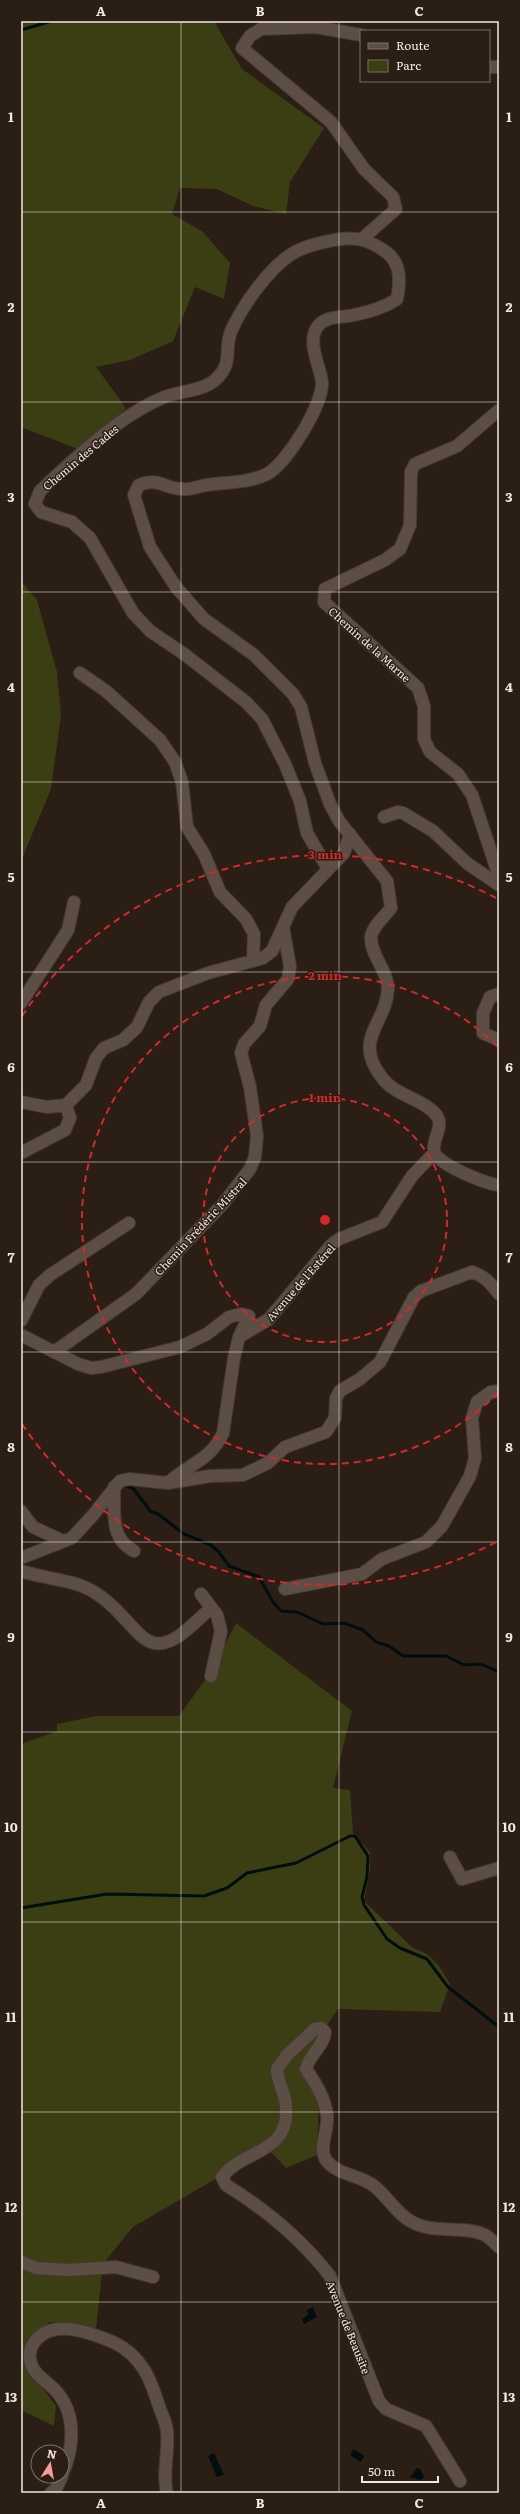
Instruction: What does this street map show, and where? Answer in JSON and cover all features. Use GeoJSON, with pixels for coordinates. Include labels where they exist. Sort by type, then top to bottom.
{"type":"FeatureCollection","features":[{"type":"Feature","properties":{"kind":"street"},"geometry":{"type":"LineString","coordinates":[[360,35],[316,27],[261,29],[250,36],[242,48],[331,122],[364,169],[393,197],[396,209],[387,220],[368,232],[362,240],[391,255],[399,270],[397,299],[387,306],[354,315],[326,319],[317,327],[313,339],[322,383],[320,396],[302,435],[286,456],[267,474],[237,482],[183,489],[150,480],[139,484],[134,495],[150,547],[176,587],[204,619],[254,655],[293,694],[301,707],[315,763],[330,804],[350,834],[387,881],[392,908],[374,929],[371,936],[372,945],[386,977],[388,989],[384,1004],[371,1033],[369,1048],[373,1062],[383,1079],[399,1093],[431,1110],[438,1117],[440,1126],[434,1144],[434,1153],[439,1159],[473,1178],[499,1185]]}},
{"type":"Feature","properties":{"kind":"street","name":"Chemin des Cades"},"geometry":{"type":"LineString","coordinates":[[328,869],[307,833],[297,793],[285,764],[262,719],[246,702],[184,654],[150,631],[133,613],[90,538],[72,522],[41,512],[35,504],[40,490],[113,428],[160,399],[211,383],[223,373],[228,359],[231,330],[249,300],[290,256],[310,246],[348,238],[362,240]]}},
{"type":"Feature","properties":{"kind":"street","name":"Chemin de la Marne"},"geometry":{"type":"LineString","coordinates":[[499,410],[457,446],[415,464],[411,472],[410,525],[400,550],[385,560],[326,590],[324,602],[418,688],[424,706],[424,739],[430,752],[458,774],[472,795],[499,876]]}},
{"type":"Feature","properties":{"kind":"street"},"geometry":{"type":"LineString","coordinates":[[80,673],[106,691],[160,740],[175,762],[182,782],[187,827],[204,854],[220,892],[246,919],[254,934],[253,961]]}},
{"type":"Feature","properties":{"kind":"street"},"geometry":{"type":"LineString","coordinates":[[384,817],[398,812],[403,813],[433,831],[468,864],[499,885]]}},
{"type":"Feature","properties":{"kind":"street"},"geometry":{"type":"LineString","coordinates":[[21,1102],[47,1107],[66,1105],[86,1085],[100,1053],[104,1048],[123,1040],[137,1027],[149,1002],[159,992],[208,973],[263,958],[272,951],[292,908],[344,853],[350,834]]}},
{"type":"Feature","properties":{"kind":"street"},"geometry":{"type":"LineString","coordinates":[[21,1003],[68,930],[74,902]]}},
{"type":"Feature","properties":{"kind":"street","name":"Chemin Frédéric Mistral"},"geometry":{"type":"LineString","coordinates":[[54,1352],[136,1294],[222,1205],[250,1169],[255,1158],[258,1136],[250,1087],[241,1053],[244,1044],[260,1026],[266,1004],[288,979],[290,966],[283,927]]}},
{"type":"Feature","properties":{"kind":"street"},"geometry":{"type":"LineString","coordinates":[[499,994],[490,997],[485,1007],[482,1033],[499,1040]]}},
{"type":"Feature","properties":{"kind":"street"},"geometry":{"type":"LineString","coordinates":[[21,1153],[65,1130],[70,1118],[66,1105]]}},
{"type":"Feature","properties":{"kind":"street","name":"Avenue de l'Estérel"},"geometry":{"type":"LineString","coordinates":[[239,1337],[269,1319],[331,1245],[339,1239],[382,1222],[412,1176],[434,1153]]}},
{"type":"Feature","properties":{"kind":"street"},"geometry":{"type":"LineString","coordinates":[[21,1321],[39,1285],[50,1275],[129,1223]]}},
{"type":"Feature","properties":{"kind":"street"},"geometry":{"type":"LineString","coordinates":[[21,1558],[72,1538],[82,1529],[120,1481],[129,1479],[168,1483],[252,1472],[268,1463],[285,1447],[326,1432],[335,1418],[336,1398],[340,1390],[360,1379],[380,1362],[406,1310],[414,1297],[421,1291],[472,1272],[480,1275],[489,1282],[499,1294]]}},
{"type":"Feature","properties":{"kind":"street"},"geometry":{"type":"LineString","coordinates":[[21,1335],[78,1364],[91,1368],[101,1367],[180,1347],[207,1334],[229,1317],[246,1314],[249,1316],[239,1337],[234,1358],[223,1433],[218,1444],[211,1453],[168,1483]]}},
{"type":"Feature","properties":{"kind":"street"},"geometry":{"type":"LineString","coordinates":[[286,1589],[362,1574],[382,1559],[426,1542],[442,1526],[470,1476],[475,1458],[472,1418],[477,1402],[491,1392],[499,1391]]}},
{"type":"Feature","properties":{"kind":"street"},"geometry":{"type":"LineString","coordinates":[[114,1487],[116,1533],[122,1544],[134,1551]]}},
{"type":"Feature","properties":{"kind":"street"},"geometry":{"type":"LineString","coordinates":[[21,1511],[33,1527],[49,1536],[63,1541]]}},
{"type":"Feature","properties":{"kind":"street"},"geometry":{"type":"LineString","coordinates":[[21,1571],[83,1587],[93,1592],[121,1614],[142,1638],[157,1643],[170,1641],[180,1635],[211,1608]]}},
{"type":"Feature","properties":{"kind":"street"},"geometry":{"type":"LineString","coordinates":[[200,1594],[217,1615],[221,1631],[211,1676]]}},
{"type":"Feature","properties":{"kind":"street"},"geometry":{"type":"LineString","coordinates":[[450,1857],[462,1879],[499,1868]]}},
{"type":"Feature","properties":{"kind":"street","name":"Avenue de Beausite"},"geometry":{"type":"LineString","coordinates":[[460,2481],[426,2426],[386,2409],[379,2401],[330,2276],[318,2261],[270,2217],[226,2185],[222,2177],[229,2169],[272,2145],[283,2129],[286,2107],[277,2069],[287,2056],[315,2029],[321,2028],[325,2032],[319,2046],[308,2060],[306,2069],[324,2102],[328,2117],[323,2148],[326,2160],[374,2186],[401,2214],[414,2224],[430,2228],[468,2230],[486,2236],[499,2247]]}},
{"type":"Feature","properties":{"kind":"street"},"geometry":{"type":"LineString","coordinates":[[21,2262],[36,2268],[68,2270],[116,2267],[152,2277]]}},
{"type":"Feature","properties":{"kind":"street"},"geometry":{"type":"LineString","coordinates":[[70,2445],[73,2434],[67,2407],[55,2390],[37,2375],[30,2358],[26,2342],[44,2331],[70,2330],[97,2335],[118,2344],[134,2357],[148,2372],[167,2432],[168,2493]]}},
{"type":"Feature","properties":{"kind":"street"},"geometry":{"type":"LineString","coordinates":[[51,2493],[56,2489],[58,2484]]}},
{"type":"Feature","properties":{"kind":"green space"},"geometry":{"type":"Polygon","coordinates":[[[21,21],[214,21],[242,69],[324,128],[290,182],[286,214],[253,206],[217,189],[180,188],[172,214],[202,231],[230,263],[224,299],[195,287],[173,341],[130,360],[96,367],[126,408],[83,451],[21,427],[21,21]]]}},
{"type":"Feature","properties":{"kind":"green space"},"geometry":{"type":"Polygon","coordinates":[[[21,581],[37,600],[57,672],[61,715],[51,789],[21,861],[21,581]]]}},
{"type":"Feature","properties":{"kind":"green space"},"geometry":{"type":"Polygon","coordinates":[[[236,1623],[352,1711],[333,1788],[350,1790],[353,1833],[370,1852],[370,1870],[364,1901],[413,1948],[427,1954],[439,1966],[450,1984],[440,2012],[338,2009],[300,2064],[319,2104],[317,2155],[286,2168],[270,2151],[224,2174],[133,2227],[103,2264],[96,2329],[73,2323],[49,2322],[32,2344],[34,2376],[56,2406],[54,2426],[21,2410],[21,1744],[57,1731],[57,1724],[96,1716],[179,1716],[210,1673],[236,1623]]]}},
{"type":"Feature","properties":{"kind":"shaded area"},"geometry":{"type":"Polygon","coordinates":[[[313,2307],[317,2317],[304,2324],[302,2319],[308,2315],[307,2310],[313,2307]]]}},
{"type":"Feature","properties":{"kind":"shaded area"},"geometry":{"type":"Polygon","coordinates":[[[354,2449],[364,2456],[361,2462],[350,2455],[354,2449]]]}},
{"type":"Feature","properties":{"kind":"shaded area"},"geometry":{"type":"Polygon","coordinates":[[[214,2453],[224,2475],[217,2477],[208,2456],[214,2453]]]}},
{"type":"Feature","properties":{"kind":"shaded area"},"geometry":{"type":"Polygon","coordinates":[[[417,2468],[420,2469],[424,2477],[421,2480],[410,2477],[417,2468]]]}},
{"type":"Feature","properties":{"kind":"waterway"},"geometry":{"type":"LineString","coordinates":[[21,30],[52,21]]}},
{"type":"Feature","properties":{"kind":"waterway"},"geometry":{"type":"LineString","coordinates":[[123,1485],[133,1488],[150,1511],[158,1514],[184,1534],[211,1545],[219,1552],[229,1566],[259,1577],[273,1602],[281,1611],[297,1612],[323,1624],[344,1623],[363,1630],[376,1642],[389,1646],[403,1656],[446,1656],[464,1665],[481,1664],[499,1672]]}},
{"type":"Feature","properties":{"kind":"waterway"},"geometry":{"type":"LineString","coordinates":[[21,1908],[107,1894],[204,1896],[227,1888],[247,1873],[296,1863],[350,1836],[355,1836],[368,1856],[367,1877],[362,1897],[364,1905],[387,1939],[400,1948],[427,1959],[448,1987],[499,2027]]}}]}
